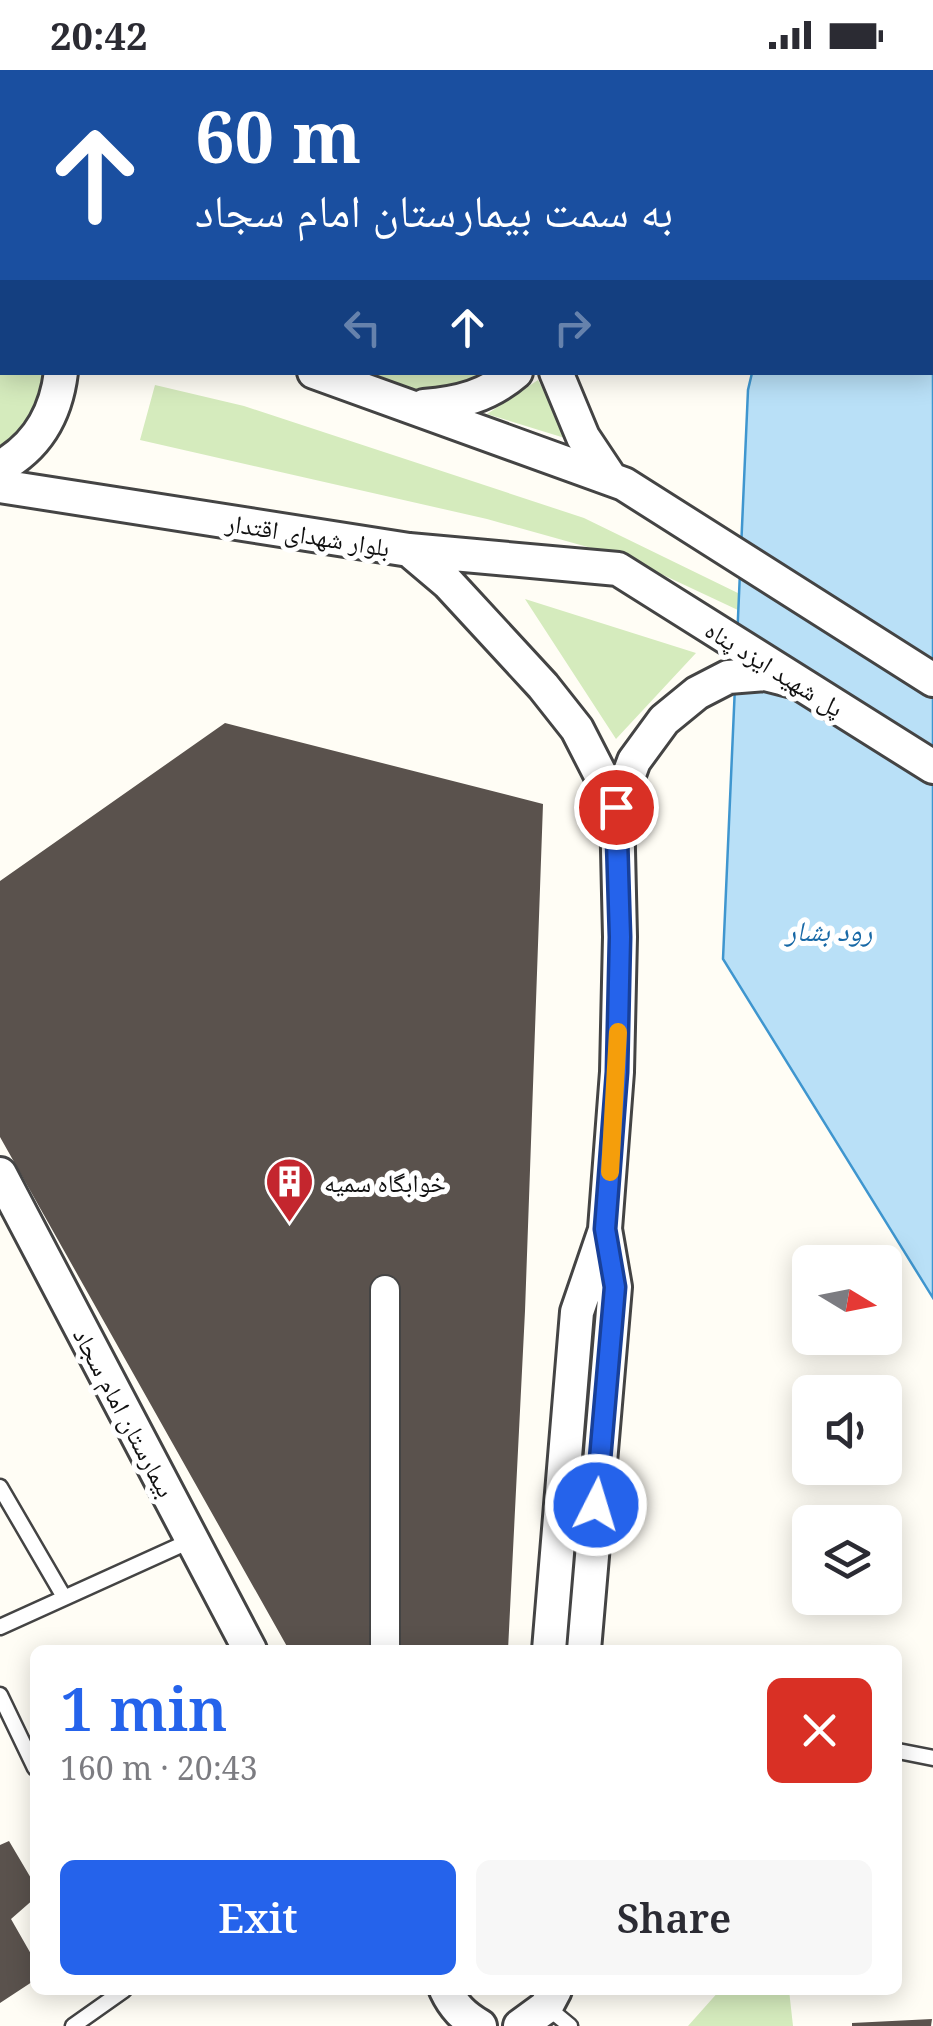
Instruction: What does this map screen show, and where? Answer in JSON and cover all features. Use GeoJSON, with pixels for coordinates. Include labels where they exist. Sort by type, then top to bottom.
{"type":"FeatureCollection","features":[{"type":"Feature","properties":{"kind":"street"},"geometry":{"type":"LineString","coordinates":[[0,467],[30,446],[43,430],[53,411],[61,375]]}},
{"type":"Feature","properties":{"kind":"street"},"geometry":{"type":"LineString","coordinates":[[323,375],[618,481],[933,680]]}},
{"type":"Feature","properties":{"kind":"street"},"geometry":{"type":"LineString","coordinates":[[414,407],[457,404],[497,388],[512,375]]}},
{"type":"Feature","properties":{"kind":"street"},"geometry":{"type":"LineString","coordinates":[[557,375],[583,437],[618,481]]}},
{"type":"Feature","properties":{"kind":"street","name":"بلوار شهدای اقتدار"},"geometry":{"type":"LineString","coordinates":[[0,486],[410,550],[618,569]]}},
{"type":"Feature","properties":{"kind":"street"},"geometry":{"type":"LineString","coordinates":[[410,550],[448,583],[543,686],[576,728],[616,807]]}},
{"type":"Feature","properties":{"kind":"street","name":"پل شهید ایزد پناه"},"geometry":{"type":"LineString","coordinates":[[618,569],[933,767]]}},
{"type":"Feature","properties":{"kind":"street"},"geometry":{"type":"LineString","coordinates":[[584,1645],[615,1287],[605,1229],[617,1072],[620,937],[616,807],[634,761],[664,720],[697,694],[728,677],[764,674],[797,682]]}},
{"type":"Feature","properties":{"kind":"street","name":"بیمارستان امام سجاد"},"geometry":{"type":"LineString","coordinates":[[0,1174],[247,1645]]}},
{"type":"Feature","properties":{"kind":"street"},"geometry":{"type":"LineString","coordinates":[[549,1645],[577,1312],[605,1229]]}},
{"type":"Feature","properties":{"kind":"street"},"geometry":{"type":"LineString","coordinates":[[384,1290],[385,1645]]}},
{"type":"Feature","properties":{"kind":"street"},"geometry":{"type":"LineString","coordinates":[[448,1995],[464,2017],[480,2026]]}},
{"type":"Feature","properties":{"kind":"lane"},"geometry":{"type":"LineString","coordinates":[[0,1486],[64,1596]]}},
{"type":"Feature","properties":{"kind":"lane"},"geometry":{"type":"LineString","coordinates":[[0,1627],[192,1540]]}},
{"type":"Feature","properties":{"kind":"lane"},"geometry":{"type":"LineString","coordinates":[[0,1695],[30,1758]]}},
{"type":"Feature","properties":{"kind":"lane"},"geometry":{"type":"LineString","coordinates":[[902,1752],[933,1758]]}},
{"type":"Feature","properties":{"kind":"lane"},"geometry":{"type":"LineString","coordinates":[[73,2026],[117,1995]]}},
{"type":"Feature","properties":{"kind":"green space"},"geometry":{"type":"Polygon","coordinates":[[[0,375],[46,375],[32,417],[0,451],[0,375]]]}},
{"type":"Feature","properties":{"kind":"green space"},"geometry":{"type":"Polygon","coordinates":[[[338,375],[480,375],[460,435],[338,375]]]}},
{"type":"Feature","properties":{"kind":"green space"},"geometry":{"type":"Polygon","coordinates":[[[538,380],[568,439],[487,414],[538,380]]]}},
{"type":"Feature","properties":{"kind":"green space"},"geometry":{"type":"Polygon","coordinates":[[[155,385],[244,406],[584,518],[777,612],[774,627],[627,558],[487,519],[140,440],[155,385]]]}},
{"type":"Feature","properties":{"kind":"green space"},"geometry":{"type":"Polygon","coordinates":[[[525,599],[696,653],[616,739],[525,599]]]}},
{"type":"Feature","properties":{"kind":"green space"},"geometry":{"type":"Polygon","coordinates":[[[716,1995],[790,1995],[793,2026],[688,2026],[716,1995]]]}},
{"type":"Feature","properties":{"kind":"water","name":"رود بشار"},"geometry":{"type":"Polygon","coordinates":[[[752,375],[933,375],[933,1298],[723,959],[752,375]]]}},
{"type":"Feature","properties":{"kind":"building","name":"خوابگاه سمیه"},"geometry":{"type":"Polygon","coordinates":[[[225,723],[543,804],[508,1645],[286,1645],[0,1137],[0,881],[225,723]]]}},
{"type":"Feature","properties":{"kind":"building"},"geometry":{"type":"Polygon","coordinates":[[[9,1841],[30,1877],[30,1902],[11,1919],[30,1952],[30,1983],[0,2003],[0,1845],[9,1841]]]}},
{"type":"Feature","properties":{"kind":"building"},"geometry":{"type":"Polygon","coordinates":[[[932,2019],[931,2026],[852,2026],[852,2023],[932,2019]]]}},
{"type":"Feature","properties":{"kind":"slow traffic"},"geometry":{"type":"LineString","coordinates":[[610,1172],[618,1032]]}},
{"type":"Feature","properties":{"kind":"place","name":"خوابگاه سمیه"},"geometry":{"type":"Point","coordinates":[289,1224]}},
{"type":"Feature","properties":{"kind":"route"},"geometry":{"type":"LineString","coordinates":[[596,1505],[615,1287],[605,1229],[617,1072],[620,937],[616,807]]}}]}
